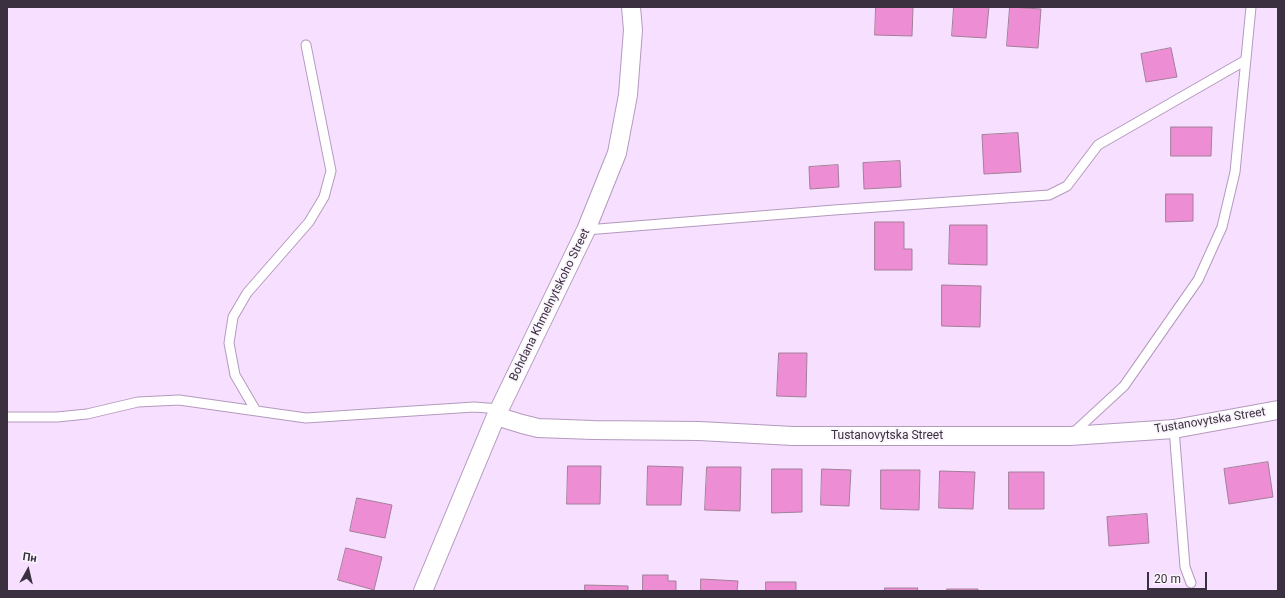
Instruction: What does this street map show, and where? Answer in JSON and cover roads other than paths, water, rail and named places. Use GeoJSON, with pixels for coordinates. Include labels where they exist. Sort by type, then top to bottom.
{"type":"FeatureCollection","features":[{"type":"Feature","properties":{"kind":"street","name":"Bohdana Khmelnytskoho Street"},"geometry":{"type":"LineString","coordinates":[[428,590],[498,413],[586,230],[617,153],[628,96],[633,30],[631,7]]}},
{"type":"Feature","properties":{"kind":"street","name":"Tustanovytska Street"},"geometry":{"type":"LineString","coordinates":[[498,413],[522,424],[538,428],[699,431],[793,436],[1070,436],[1174,429],[1278,410]]}},
{"type":"Feature","properties":{"kind":"lane"},"geometry":{"type":"LineString","coordinates":[[1070,436],[1124,386],[1198,280],[1222,227],[1235,172],[1251,7]]}},
{"type":"Feature","properties":{"kind":"lane"},"geometry":{"type":"LineString","coordinates":[[256,410],[235,375],[228,343],[233,317],[246,293],[309,222],[324,197],[331,171],[306,45]]}},
{"type":"Feature","properties":{"kind":"lane"},"geometry":{"type":"LineString","coordinates":[[586,230],[834,210],[1049,195],[1067,186],[1098,145],[1246,60]]}},
{"type":"Feature","properties":{"kind":"lane"},"geometry":{"type":"LineString","coordinates":[[7,417],[57,417],[87,414],[138,402],[160,400],[179,400],[306,418],[474,407],[498,413]]}},
{"type":"Feature","properties":{"kind":"lane"},"geometry":{"type":"LineString","coordinates":[[1174,429],[1185,567],[1191,583]]}}]}
